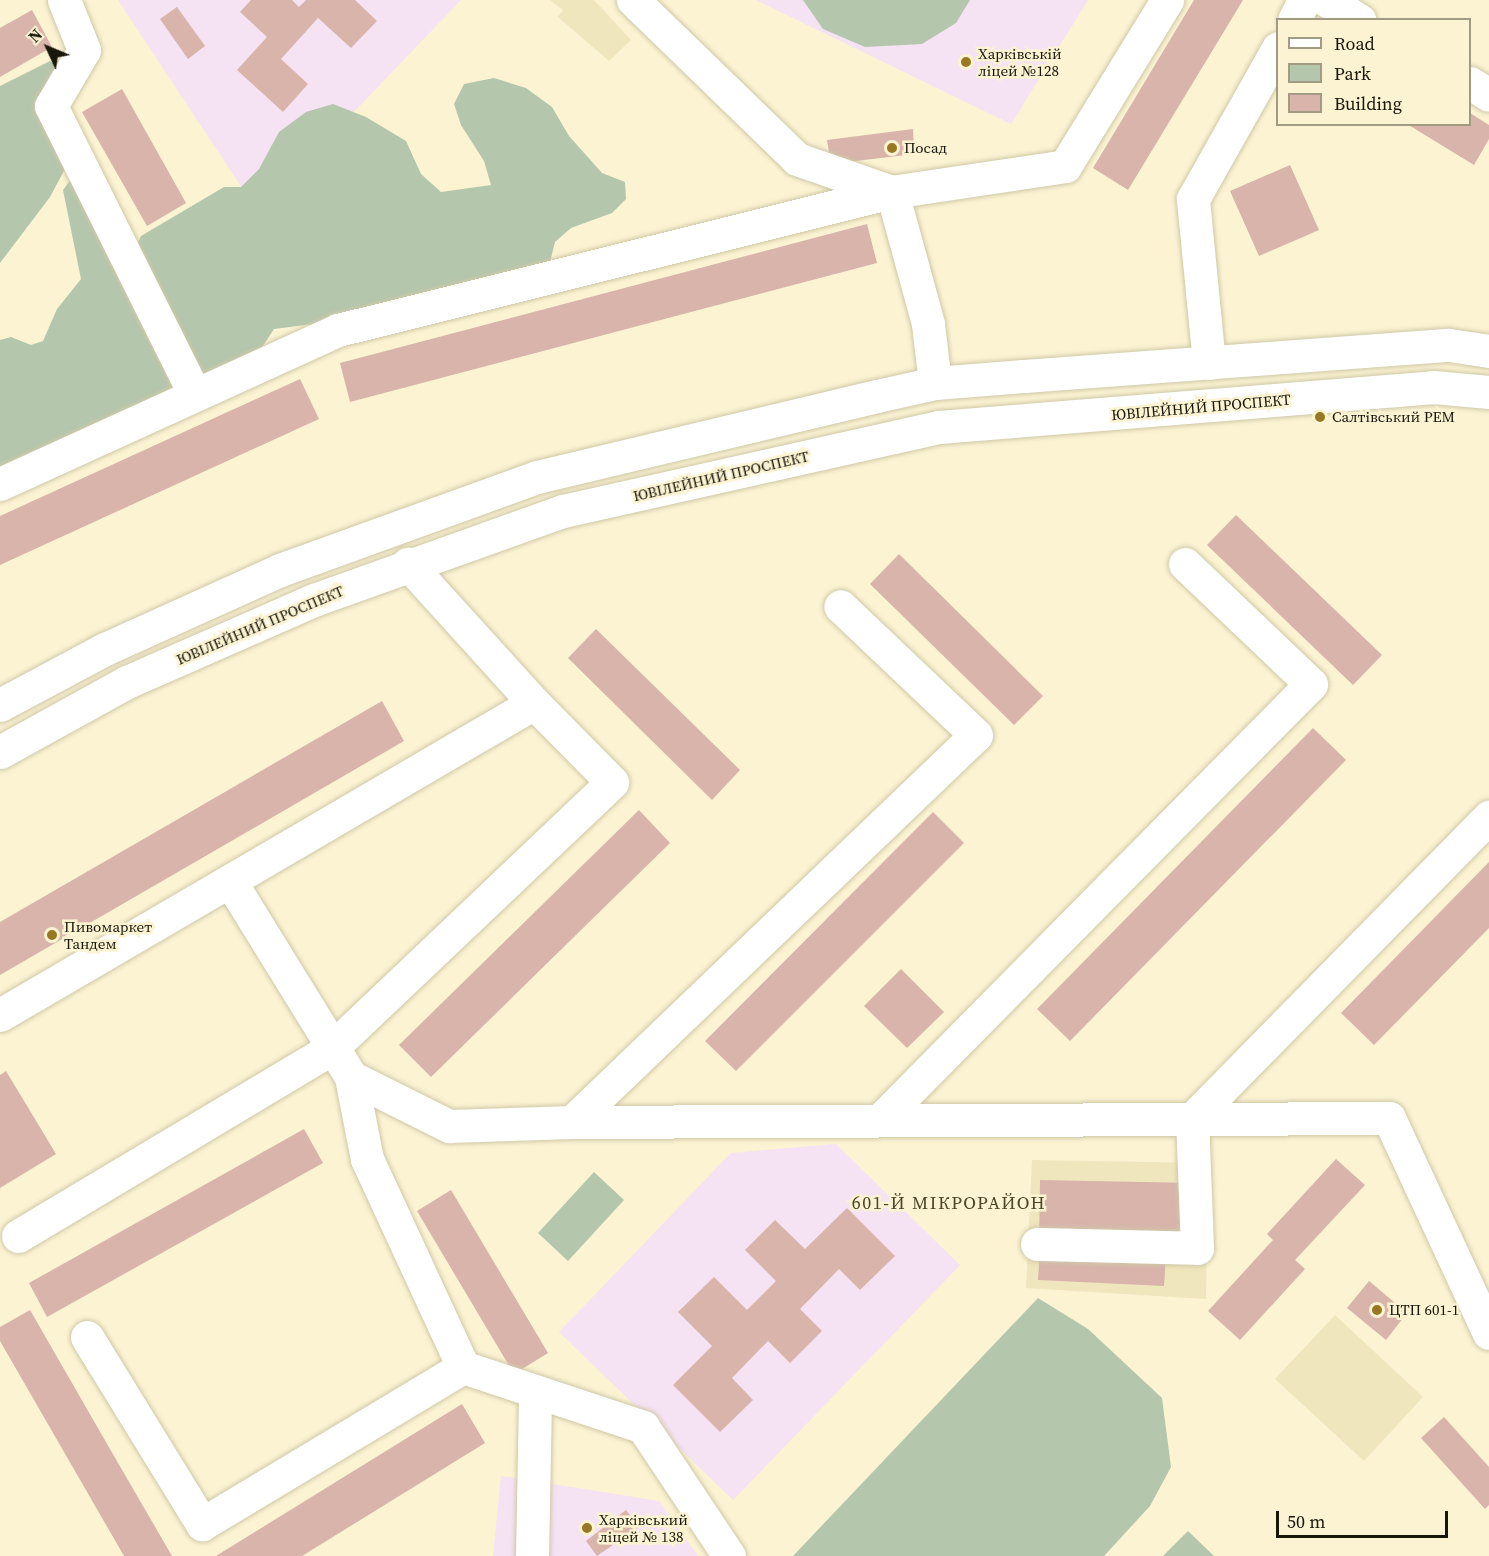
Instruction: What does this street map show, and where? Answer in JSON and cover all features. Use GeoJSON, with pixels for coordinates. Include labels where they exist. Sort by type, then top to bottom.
{"type":"FeatureCollection","features":[{"type":"Feature","properties":{"kind":"main road"},"geometry":{"type":"LineString","coordinates":[[64,0],[84,50],[51,106],[194,393]]}},
{"type":"Feature","properties":{"kind":"main road"},"geometry":{"type":"LineString","coordinates":[[633,0],[797,159],[892,192]]}},
{"type":"Feature","properties":{"kind":"main road"},"geometry":{"type":"LineString","coordinates":[[0,484],[194,393],[338,330],[892,192],[1065,166],[1167,0]]}},
{"type":"Feature","properties":{"kind":"main road"},"geometry":{"type":"LineString","coordinates":[[1294,18],[1304,0]]}},
{"type":"Feature","properties":{"kind":"main road"},"geometry":{"type":"LineString","coordinates":[[1326,0],[1356,18]]}},
{"type":"Feature","properties":{"kind":"main road"},"geometry":{"type":"LineString","coordinates":[[1209,363],[1193,199],[1276,52]]}},
{"type":"Feature","properties":{"kind":"main road"},"geometry":{"type":"LineString","coordinates":[[1471,84],[1489,94]]}},
{"type":"Feature","properties":{"kind":"main road"},"geometry":{"type":"LineString","coordinates":[[892,192],[928,324],[939,427]]}},
{"type":"Feature","properties":{"kind":"main road"},"geometry":{"type":"LineString","coordinates":[[0,705],[105,649],[280,570],[537,477],[934,383],[1449,345],[1489,351]]}},
{"type":"Feature","properties":{"kind":"main road","name":"ЮВІЛЕЙНИЙ ПРОСПЕКТ"},"geometry":{"type":"LineString","coordinates":[[0,752],[127,682],[314,600],[408,564],[563,511],[939,427],[1433,387],[1489,392]]}},
{"type":"Feature","properties":{"kind":"main road"},"geometry":{"type":"LineString","coordinates":[[18,1236],[332,1048],[612,782],[534,702],[408,564]]}},
{"type":"Feature","properties":{"kind":"main road"},"geometry":{"type":"LineString","coordinates":[[880,1120],[1311,684],[1185,564]]}},
{"type":"Feature","properties":{"kind":"main road"},"geometry":{"type":"LineString","coordinates":[[572,1122],[976,735],[840,606]]}},
{"type":"Feature","properties":{"kind":"main road"},"geometry":{"type":"LineString","coordinates":[[0,1015],[534,702]]}},
{"type":"Feature","properties":{"kind":"main road"},"geometry":{"type":"LineString","coordinates":[[1036,1244],[1197,1248],[1192,1119],[1489,817]]}},
{"type":"Feature","properties":{"kind":"main road"},"geometry":{"type":"LineString","coordinates":[[230,881],[351,1077],[367,1160],[463,1368],[535,1394],[643,1427],[729,1556]]}},
{"type":"Feature","properties":{"kind":"main road"},"geometry":{"type":"LineString","coordinates":[[351,1077],[449,1126],[572,1122],[1389,1118],[1489,1333]]}},
{"type":"Feature","properties":{"kind":"main road"},"geometry":{"type":"LineString","coordinates":[[87,1336],[202,1524],[463,1368]]}},
{"type":"Feature","properties":{"kind":"main road"},"geometry":{"type":"LineString","coordinates":[[532,1556],[535,1394]]}},
{"type":"Feature","properties":{"kind":"shaded area"},"geometry":{"type":"Polygon","coordinates":[[[118,0],[461,0],[258,212],[118,0]]]}},
{"type":"Feature","properties":{"kind":"shaded area"},"geometry":{"type":"Polygon","coordinates":[[[550,0],[594,0],[631,40],[609,61],[558,17],[563,10],[550,0]]]}},
{"type":"Feature","properties":{"kind":"shaded area","name":"Харківській ліцей №128"},"geometry":{"type":"Polygon","coordinates":[[[756,0],[1088,0],[1011,124],[756,0]]]}},
{"type":"Feature","properties":{"kind":"shaded area"},"geometry":{"type":"Polygon","coordinates":[[[836,1144],[960,1265],[733,1500],[559,1332],[731,1153],[836,1144]]]}},
{"type":"Feature","properties":{"kind":"shaded area"},"geometry":{"type":"Polygon","coordinates":[[[1032,1160],[1208,1163],[1206,1299],[1026,1288],[1032,1160]]]}},
{"type":"Feature","properties":{"kind":"shaded area"},"geometry":{"type":"Polygon","coordinates":[[[1335,1315],[1423,1397],[1364,1461],[1275,1379],[1335,1315]]]}},
{"type":"Feature","properties":{"kind":"shaded area","name":"Харківський ліцей № 138"},"geometry":{"type":"Polygon","coordinates":[[[501,1476],[659,1501],[698,1556],[493,1556],[501,1476]]]}},
{"type":"Feature","properties":{"kind":"green space"},"geometry":{"type":"Polygon","coordinates":[[[803,0],[970,0],[956,23],[922,44],[865,47],[823,29],[803,0]]]}},
{"type":"Feature","properties":{"kind":"green space"},"geometry":{"type":"Polygon","coordinates":[[[50,61],[59,68],[66,167],[50,197],[0,263],[0,86],[50,61]]]}},
{"type":"Feature","properties":{"kind":"green space"},"geometry":{"type":"Polygon","coordinates":[[[494,78],[526,88],[552,107],[569,136],[602,173],[625,182],[626,199],[612,213],[571,228],[555,242],[550,262],[337,321],[274,329],[259,352],[196,384],[133,254],[141,236],[224,187],[241,187],[259,169],[279,132],[306,112],[333,104],[366,117],[406,141],[421,174],[441,192],[491,185],[484,161],[461,125],[454,104],[464,84],[494,78]]]}},
{"type":"Feature","properties":{"kind":"green space"},"geometry":{"type":"Polygon","coordinates":[[[75,174],[186,389],[0,476],[0,340],[11,337],[31,345],[43,341],[57,309],[81,279],[63,190],[75,174]]]}},
{"type":"Feature","properties":{"kind":"green space"},"geometry":{"type":"Polygon","coordinates":[[[594,1172],[624,1200],[568,1261],[538,1233],[594,1172]]]}},
{"type":"Feature","properties":{"kind":"green space"},"geometry":{"type":"Polygon","coordinates":[[[1038,1298],[1088,1329],[1162,1398],[1171,1467],[1150,1506],[1104,1556],[793,1556],[1038,1298]]]}},
{"type":"Feature","properties":{"kind":"green space"},"geometry":{"type":"Polygon","coordinates":[[[1188,1531],[1214,1556],[1163,1556],[1188,1531]]]}},
{"type":"Feature","properties":{"kind":"building"},"geometry":{"type":"Polygon","coordinates":[[[251,0],[292,0],[299,7],[306,0],[355,0],[377,21],[351,48],[318,18],[281,59],[308,84],[283,112],[237,70],[267,37],[240,12],[251,0]]]}},
{"type":"Feature","properties":{"kind":"building"},"geometry":{"type":"Polygon","coordinates":[[[1194,0],[1243,0],[1128,190],[1093,168],[1194,0]]]}},
{"type":"Feature","properties":{"kind":"building"},"geometry":{"type":"Polygon","coordinates":[[[177,7],[205,46],[188,59],[160,19],[177,7]]]}},
{"type":"Feature","properties":{"kind":"building"},"geometry":{"type":"Polygon","coordinates":[[[32,10],[52,47],[0,77],[0,28],[32,10]]]}},
{"type":"Feature","properties":{"kind":"building"},"geometry":{"type":"Polygon","coordinates":[[[122,89],[186,203],[147,226],[82,112],[122,89]]]}},
{"type":"Feature","properties":{"kind":"building"},"geometry":{"type":"Polygon","coordinates":[[[1471,114],[1489,125],[1489,139],[1474,165],[1410,126],[1471,126],[1471,114]]]}},
{"type":"Feature","properties":{"kind":"building"},"geometry":{"type":"Polygon","coordinates":[[[913,129],[914,154],[831,164],[827,140],[913,129]]]}},
{"type":"Feature","properties":{"kind":"building"},"geometry":{"type":"Polygon","coordinates":[[[1290,165],[1319,230],[1259,256],[1230,191],[1290,165]]]}},
{"type":"Feature","properties":{"kind":"building"},"geometry":{"type":"Polygon","coordinates":[[[867,224],[877,263],[350,402],[340,363],[867,224]]]}},
{"type":"Feature","properties":{"kind":"building"},"geometry":{"type":"Polygon","coordinates":[[[300,379],[319,419],[0,565],[0,516],[300,379]]]}},
{"type":"Feature","properties":{"kind":"building"},"geometry":{"type":"Polygon","coordinates":[[[1236,515],[1382,655],[1353,685],[1207,545],[1236,515]]]}},
{"type":"Feature","properties":{"kind":"building"},"geometry":{"type":"Polygon","coordinates":[[[899,554],[1043,696],[1014,725],[870,584],[899,554]]]}},
{"type":"Feature","properties":{"kind":"building"},"geometry":{"type":"Polygon","coordinates":[[[596,629],[740,770],[712,800],[568,658],[596,629]]]}},
{"type":"Feature","properties":{"kind":"building"},"geometry":{"type":"Polygon","coordinates":[[[382,701],[404,741],[0,975],[0,922],[382,701]]]}},
{"type":"Feature","properties":{"kind":"building"},"geometry":{"type":"Polygon","coordinates":[[[1313,728],[1346,760],[1070,1041],[1037,1009],[1313,728]]]}},
{"type":"Feature","properties":{"kind":"building"},"geometry":{"type":"Polygon","coordinates":[[[639,810],[670,843],[431,1077],[399,1045],[639,810]]]}},
{"type":"Feature","properties":{"kind":"building"},"geometry":{"type":"Polygon","coordinates":[[[933,812],[964,843],[736,1071],[705,1041],[933,812]]]}},
{"type":"Feature","properties":{"kind":"building"},"geometry":{"type":"Polygon","coordinates":[[[1489,862],[1489,928],[1374,1045],[1341,1013],[1489,862]]]}},
{"type":"Feature","properties":{"kind":"building"},"geometry":{"type":"Polygon","coordinates":[[[901,969],[944,1012],[907,1048],[864,1006],[901,969]]]}},
{"type":"Feature","properties":{"kind":"building"},"geometry":{"type":"Polygon","coordinates":[[[6,1071],[56,1154],[0,1188],[0,1075],[6,1071]]]}},
{"type":"Feature","properties":{"kind":"building"},"geometry":{"type":"Polygon","coordinates":[[[304,1129],[323,1163],[47,1317],[29,1283],[304,1129]]]}},
{"type":"Feature","properties":{"kind":"building"},"geometry":{"type":"Polygon","coordinates":[[[1336,1159],[1365,1185],[1295,1260],[1305,1269],[1240,1340],[1208,1311],[1273,1240],[1267,1234],[1336,1159]]]}},
{"type":"Feature","properties":{"kind":"building"},"geometry":{"type":"Polygon","coordinates":[[[1040,1180],[1194,1183],[1192,1242],[1039,1239],[1040,1180]]]}},
{"type":"Feature","properties":{"kind":"building"},"geometry":{"type":"Polygon","coordinates":[[[451,1190],[548,1353],[514,1374],[417,1211],[451,1190]]]}},
{"type":"Feature","properties":{"kind":"building"},"geometry":{"type":"Polygon","coordinates":[[[847,1208],[895,1256],[860,1290],[839,1269],[800,1309],[822,1331],[790,1363],[768,1341],[732,1378],[753,1400],[720,1432],[673,1385],[712,1346],[678,1312],[714,1277],[747,1310],[776,1281],[745,1250],[775,1220],[805,1249],[847,1208]]]}},
{"type":"Feature","properties":{"kind":"building"},"geometry":{"type":"Polygon","coordinates":[[[1040,1250],[1166,1257],[1164,1286],[1038,1280],[1040,1250]]]}},
{"type":"Feature","properties":{"kind":"building","name":"ЦТП 601-1"},"geometry":{"type":"Polygon","coordinates":[[[1369,1281],[1407,1313],[1386,1340],[1347,1308],[1369,1281]]]}},
{"type":"Feature","properties":{"kind":"building"},"geometry":{"type":"Polygon","coordinates":[[[30,1310],[172,1556],[124,1556],[0,1341],[0,1327],[30,1310]]]}},
{"type":"Feature","properties":{"kind":"building"},"geometry":{"type":"Polygon","coordinates":[[[462,1404],[485,1443],[302,1556],[216,1556],[462,1404]]]}},
{"type":"Feature","properties":{"kind":"building"},"geometry":{"type":"Polygon","coordinates":[[[1444,1417],[1489,1467],[1489,1505],[1485,1509],[1421,1438],[1444,1417]]]}},
{"type":"Feature","properties":{"kind":"building"},"geometry":{"type":"Polygon","coordinates":[[[626,1510],[639,1527],[597,1556],[586,1541],[626,1510]]]}},
{"type":"Feature","properties":{"kind":"place","name":"Харківській ліцей №128"},"geometry":{"type":"Point","coordinates":[966,62]}},
{"type":"Feature","properties":{"kind":"place","name":"Посад"},"geometry":{"type":"Point","coordinates":[892,148]}},
{"type":"Feature","properties":{"kind":"place","name":"Салтівський РЕМ"},"geometry":{"type":"Point","coordinates":[1320,417]}},
{"type":"Feature","properties":{"kind":"place","name":"Пивомаркет Тандем"},"geometry":{"type":"Point","coordinates":[52,935]}},
{"type":"Feature","properties":{"kind":"place","name":"ЦТП 601-1"},"geometry":{"type":"Point","coordinates":[1377,1310]}},
{"type":"Feature","properties":{"kind":"place","name":"Харківський ліцей № 138"},"geometry":{"type":"Point","coordinates":[587,1528]}},
{"type":"Feature","properties":{"kind":"district","name":"601-Й МІКРОРАЙОН"},"geometry":{"type":"Point","coordinates":[949,1203]}}]}
